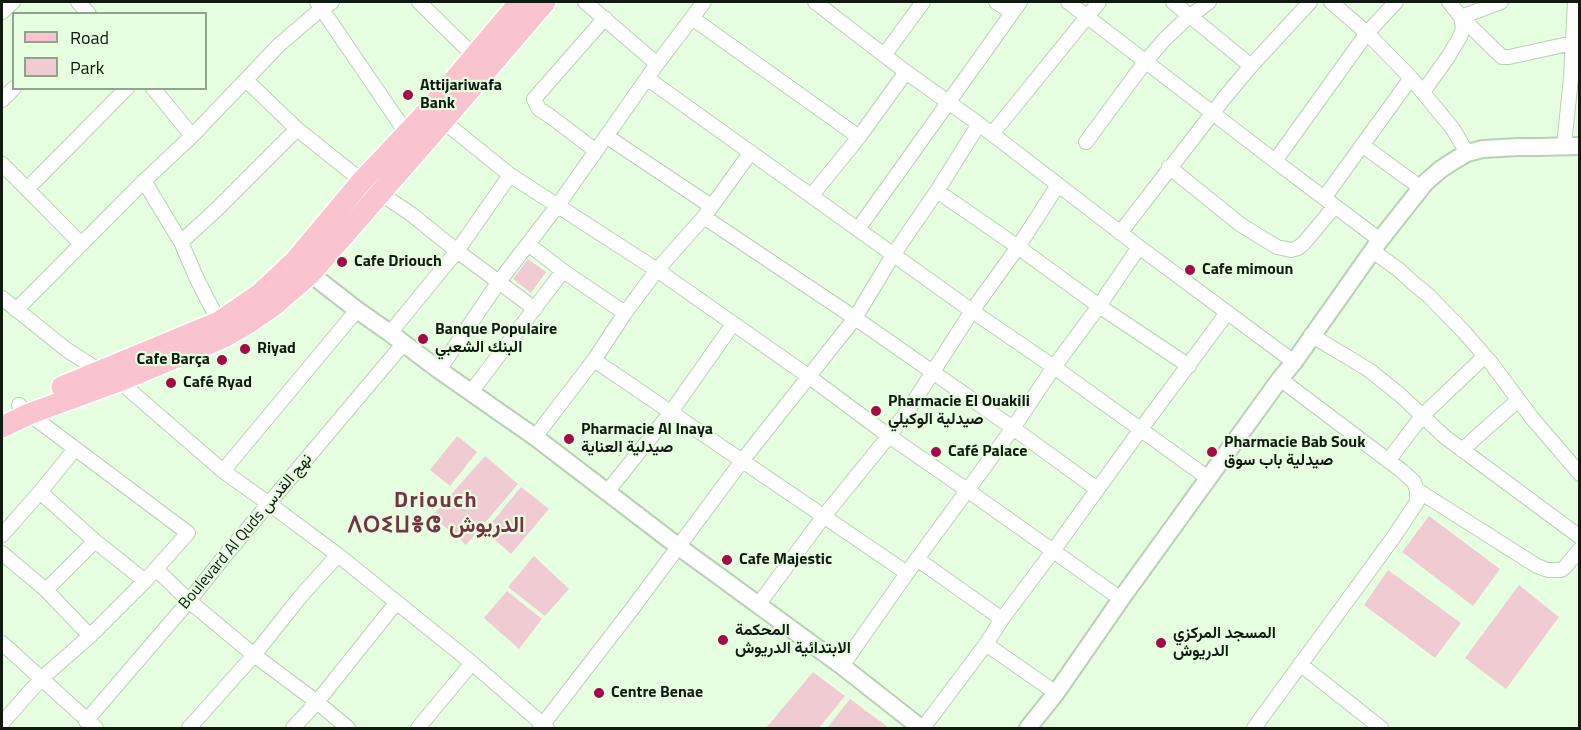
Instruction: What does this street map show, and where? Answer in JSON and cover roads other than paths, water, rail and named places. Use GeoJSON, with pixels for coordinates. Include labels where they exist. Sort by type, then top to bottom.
{"type":"FeatureCollection","features":[{"type":"Feature","properties":{"kind":"main road"},"geometry":{"type":"LineString","coordinates":[[302,267],[379,193],[436,116],[474,56],[520,2]]}},
{"type":"Feature","properties":{"kind":"main road"},"geometry":{"type":"LineString","coordinates":[[2,427],[16,411],[110,376],[161,364],[222,329],[250,322],[273,306],[362,181],[407,134],[436,116],[545,2]]}},
{"type":"Feature","properties":{"kind":"street"},"geometry":{"type":"LineString","coordinates":[[2,12],[13,2]]}},
{"type":"Feature","properties":{"kind":"street"},"geometry":{"type":"LineString","coordinates":[[419,2],[474,56]]}},
{"type":"Feature","properties":{"kind":"street"},"geometry":{"type":"LineString","coordinates":[[585,2],[657,64]]}},
{"type":"Feature","properties":{"kind":"street"},"geometry":{"type":"LineString","coordinates":[[439,370],[498,283],[558,205],[703,2]]}},
{"type":"Feature","properties":{"kind":"street"},"geometry":{"type":"LineString","coordinates":[[885,54],[924,2]]}},
{"type":"Feature","properties":{"kind":"street"},"geometry":{"type":"LineString","coordinates":[[858,229],[1016,7],[996,2]]}},
{"type":"Feature","properties":{"kind":"street"},"geometry":{"type":"LineString","coordinates":[[1068,2],[1330,202],[1399,270],[1429,296],[1485,356],[1518,400],[1580,474]]}},
{"type":"Feature","properties":{"kind":"street"},"geometry":{"type":"LineString","coordinates":[[992,134],[1099,2]]}},
{"type":"Feature","properties":{"kind":"street"},"geometry":{"type":"LineString","coordinates":[[1173,2],[1251,66]]}},
{"type":"Feature","properties":{"kind":"street"},"geometry":{"type":"LineString","coordinates":[[1086,142],[1145,62],[1180,24],[1209,2]]}},
{"type":"Feature","properties":{"kind":"street"},"geometry":{"type":"LineString","coordinates":[[1120,233],[1213,112],[1251,66],[1310,2]]}},
{"type":"Feature","properties":{"kind":"street"},"geometry":{"type":"LineString","coordinates":[[1331,2],[1367,33],[1411,78],[1453,129],[1467,153]]}},
{"type":"Feature","properties":{"kind":"street"},"geometry":{"type":"LineString","coordinates":[[1275,161],[1367,33],[1396,2]]}},
{"type":"Feature","properties":{"kind":"street"},"geometry":{"type":"LineString","coordinates":[[1449,2],[1502,57],[1573,43]]}},
{"type":"Feature","properties":{"kind":"street"},"geometry":{"type":"LineString","coordinates":[[1461,17],[1501,2]]}},
{"type":"Feature","properties":{"kind":"street"},"geometry":{"type":"LineString","coordinates":[[1028,729],[1376,245],[1421,188],[1441,169],[1467,153],[1518,147],[1572,146],[1567,121],[1575,2]]}},
{"type":"Feature","properties":{"kind":"street"},"geometry":{"type":"LineString","coordinates":[[16,310],[192,136],[279,45],[323,4],[407,134]]}},
{"type":"Feature","properties":{"kind":"street"},"geometry":{"type":"LineString","coordinates":[[823,4],[906,72],[979,124],[1120,233],[1294,362]]}},
{"type":"Feature","properties":{"kind":"street"},"geometry":{"type":"LineString","coordinates":[[1423,92],[1442,67],[1460,37],[1463,28],[1461,17]]}},
{"type":"Feature","properties":{"kind":"street"},"geometry":{"type":"LineString","coordinates":[[597,151],[539,109],[534,99],[604,18]]}},
{"type":"Feature","properties":{"kind":"street"},"geometry":{"type":"LineString","coordinates":[[692,18],[859,137]]}},
{"type":"Feature","properties":{"kind":"street"},"geometry":{"type":"LineString","coordinates":[[812,195],[859,137],[906,72]]}},
{"type":"Feature","properties":{"kind":"street"},"geometry":{"type":"LineString","coordinates":[[1169,167],[1241,225],[1277,247],[1291,250],[1298,248],[1304,243],[1330,202],[1362,145],[1411,78]]}},
{"type":"Feature","properties":{"kind":"street"},"geometry":{"type":"LineString","coordinates":[[648,79],[1208,478]]}},
{"type":"Feature","properties":{"kind":"street"},"geometry":{"type":"LineString","coordinates":[[246,80],[297,129],[362,181],[411,214],[498,283],[535,309]]}},
{"type":"Feature","properties":{"kind":"street"},"geometry":{"type":"LineString","coordinates":[[27,189],[125,90]]}},
{"type":"Feature","properties":{"kind":"street"},"geometry":{"type":"LineString","coordinates":[[155,90],[192,136]]}},
{"type":"Feature","properties":{"kind":"street"},"geometry":{"type":"LineString","coordinates":[[436,116],[510,175],[657,270],[1121,599]]}},
{"type":"Feature","properties":{"kind":"street"},"geometry":{"type":"LineString","coordinates":[[2,298],[67,350],[110,376],[222,471],[338,555],[472,663],[543,727],[742,461],[855,318],[893,255],[979,124]]}},
{"type":"Feature","properties":{"kind":"street"},"geometry":{"type":"LineString","coordinates":[[181,242],[215,212],[297,129]]}},
{"type":"Feature","properties":{"kind":"street"},"geometry":{"type":"LineString","coordinates":[[606,136],[707,212],[1097,489]]}},
{"type":"Feature","properties":{"kind":"street"},"geometry":{"type":"LineString","coordinates":[[1362,145],[1421,188]]}},
{"type":"Feature","properties":{"kind":"street"},"geometry":{"type":"LineString","coordinates":[[535,437],[594,360],[657,270],[707,212],[751,153]]}},
{"type":"Feature","properties":{"kind":"street"},"geometry":{"type":"LineString","coordinates":[[2,164],[81,244]]}},
{"type":"Feature","properties":{"kind":"street","name":"Boulevard Al Quds نهج القدس"},"geometry":{"type":"LineString","coordinates":[[91,725],[397,338],[510,175]]}},
{"type":"Feature","properties":{"kind":"street"},"geometry":{"type":"LineString","coordinates":[[144,181],[181,242],[222,329]]}},
{"type":"Feature","properties":{"kind":"street"},"geometry":{"type":"LineString","coordinates":[[758,605],[824,516],[909,409],[972,311],[1059,185]]}},
{"type":"Feature","properties":{"kind":"street"},"geometry":{"type":"LineString","coordinates":[[937,191],[1099,306],[1189,366]]}},
{"type":"Feature","properties":{"kind":"street"},"geometry":{"type":"LineString","coordinates":[[528,244],[625,313]]}},
{"type":"Feature","properties":{"kind":"street"},"geometry":{"type":"LineString","coordinates":[[842,666],[1013,428],[1139,247]]}},
{"type":"Feature","properties":{"kind":"street"},"geometry":{"type":"LineString","coordinates":[[302,267],[439,370],[535,437],[679,547],[842,666],[922,729],[1227,313]]}},
{"type":"Feature","properties":{"kind":"street"},"geometry":{"type":"LineString","coordinates":[[471,392],[563,271]]}},
{"type":"Feature","properties":{"kind":"street"},"geometry":{"type":"LineString","coordinates":[[222,471],[357,310]]}},
{"type":"Feature","properties":{"kind":"street"},"geometry":{"type":"LineString","coordinates":[[607,492],[670,412],[734,324]]}},
{"type":"Feature","properties":{"kind":"street"},"geometry":{"type":"LineString","coordinates":[[1311,335],[1369,370],[1400,394],[1444,437],[1577,532]]}},
{"type":"Feature","properties":{"kind":"street"},"geometry":{"type":"LineString","coordinates":[[1388,461],[1422,416],[1485,356]]}},
{"type":"Feature","properties":{"kind":"street"},"geometry":{"type":"LineString","coordinates":[[594,360],[907,573]]}},
{"type":"Feature","properties":{"kind":"street"},"geometry":{"type":"LineString","coordinates":[[1254,729],[1417,502],[1414,482],[1402,471],[1280,379]]}},
{"type":"Feature","properties":{"kind":"street"},"geometry":{"type":"LineString","coordinates":[[1462,450],[1518,400]]}},
{"type":"Feature","properties":{"kind":"street"},"geometry":{"type":"LineString","coordinates":[[2,723],[41,679],[90,636],[145,581],[188,533],[75,449],[16,411]]}},
{"type":"Feature","properties":{"kind":"street"},"geometry":{"type":"LineString","coordinates":[[2,535],[75,449]]}},
{"type":"Feature","properties":{"kind":"street"},"geometry":{"type":"LineString","coordinates":[[1417,490],[1537,566],[1548,570],[1561,570],[1580,549]]}},
{"type":"Feature","properties":{"kind":"street"},"geometry":{"type":"LineString","coordinates":[[40,492],[95,541],[145,581]]}},
{"type":"Feature","properties":{"kind":"street"},"geometry":{"type":"LineString","coordinates":[[46,590],[95,541]]}},
{"type":"Feature","properties":{"kind":"street"},"geometry":{"type":"LineString","coordinates":[[2,553],[46,590],[90,636]]}},
{"type":"Feature","properties":{"kind":"street"},"geometry":{"type":"LineString","coordinates":[[189,729],[338,555]]}},
{"type":"Feature","properties":{"kind":"street"},"geometry":{"type":"LineString","coordinates":[[917,559],[1002,619]]}},
{"type":"Feature","properties":{"kind":"street"},"geometry":{"type":"LineString","coordinates":[[156,568],[189,601],[348,729]]}},
{"type":"Feature","properties":{"kind":"street"},"geometry":{"type":"LineString","coordinates":[[293,729],[396,603]]}},
{"type":"Feature","properties":{"kind":"street"},"geometry":{"type":"LineString","coordinates":[[2,643],[91,725]]}},
{"type":"Feature","properties":{"kind":"street"},"geometry":{"type":"LineString","coordinates":[[986,644],[1056,693]]}},
{"type":"Feature","properties":{"kind":"street"},"geometry":{"type":"LineString","coordinates":[[418,729],[472,663]]}},
{"type":"Feature","properties":{"kind":"street"},"geometry":{"type":"LineString","coordinates":[[1300,664],[1381,729]]}},
{"type":"Feature","properties":{"kind":"place","name":"Attijariwafa Bank"},"geometry":{"type":"Point","coordinates":[408,95]}},
{"type":"Feature","properties":{"kind":"place","name":"Cafe Driouch"},"geometry":{"type":"Point","coordinates":[342,262]}},
{"type":"Feature","properties":{"kind":"place","name":"Cafe mimoun"},"geometry":{"type":"Point","coordinates":[1190,270]}},
{"type":"Feature","properties":{"kind":"place","name":"Banque Populaire البنك الشعبي"},"geometry":{"type":"Point","coordinates":[423,339]}},
{"type":"Feature","properties":{"kind":"place","name":"Riyad"},"geometry":{"type":"Point","coordinates":[245,349]}},
{"type":"Feature","properties":{"kind":"place","name":"Cafe Barça"},"geometry":{"type":"Point","coordinates":[222,360]}},
{"type":"Feature","properties":{"kind":"place","name":"Café Ryad"},"geometry":{"type":"Point","coordinates":[171,383]}},
{"type":"Feature","properties":{"kind":"place","name":"Pharmacie El Ouakili صيدلية الوكيلي"},"geometry":{"type":"Point","coordinates":[876,411]}},
{"type":"Feature","properties":{"kind":"place","name":"Pharmacie Al Inaya صيدلية العناية"},"geometry":{"type":"Point","coordinates":[569,439]}},
{"type":"Feature","properties":{"kind":"place","name":"Café Palace"},"geometry":{"type":"Point","coordinates":[936,452]}},
{"type":"Feature","properties":{"kind":"place","name":"Pharmacie Bab Souk صيدلية باب سوق"},"geometry":{"type":"Point","coordinates":[1212,452]}},
{"type":"Feature","properties":{"kind":"place","name":"Cafe Majestic"},"geometry":{"type":"Point","coordinates":[727,560]}},
{"type":"Feature","properties":{"kind":"place","name":"المحكمة الابتدائية الدريوش"},"geometry":{"type":"Point","coordinates":[723,640]}},
{"type":"Feature","properties":{"kind":"place","name":"المسجد المركزي الدريوش"},"geometry":{"type":"Point","coordinates":[1161,643]}},
{"type":"Feature","properties":{"kind":"place","name":"Centre Benae"},"geometry":{"type":"Point","coordinates":[599,693]}},
{"type":"Feature","properties":{"kind":"district","name":"Driouch ⴷⵔⵉⵡⴻⵛ الدريوش"},"geometry":{"type":"Point","coordinates":[436,514]}}]}
